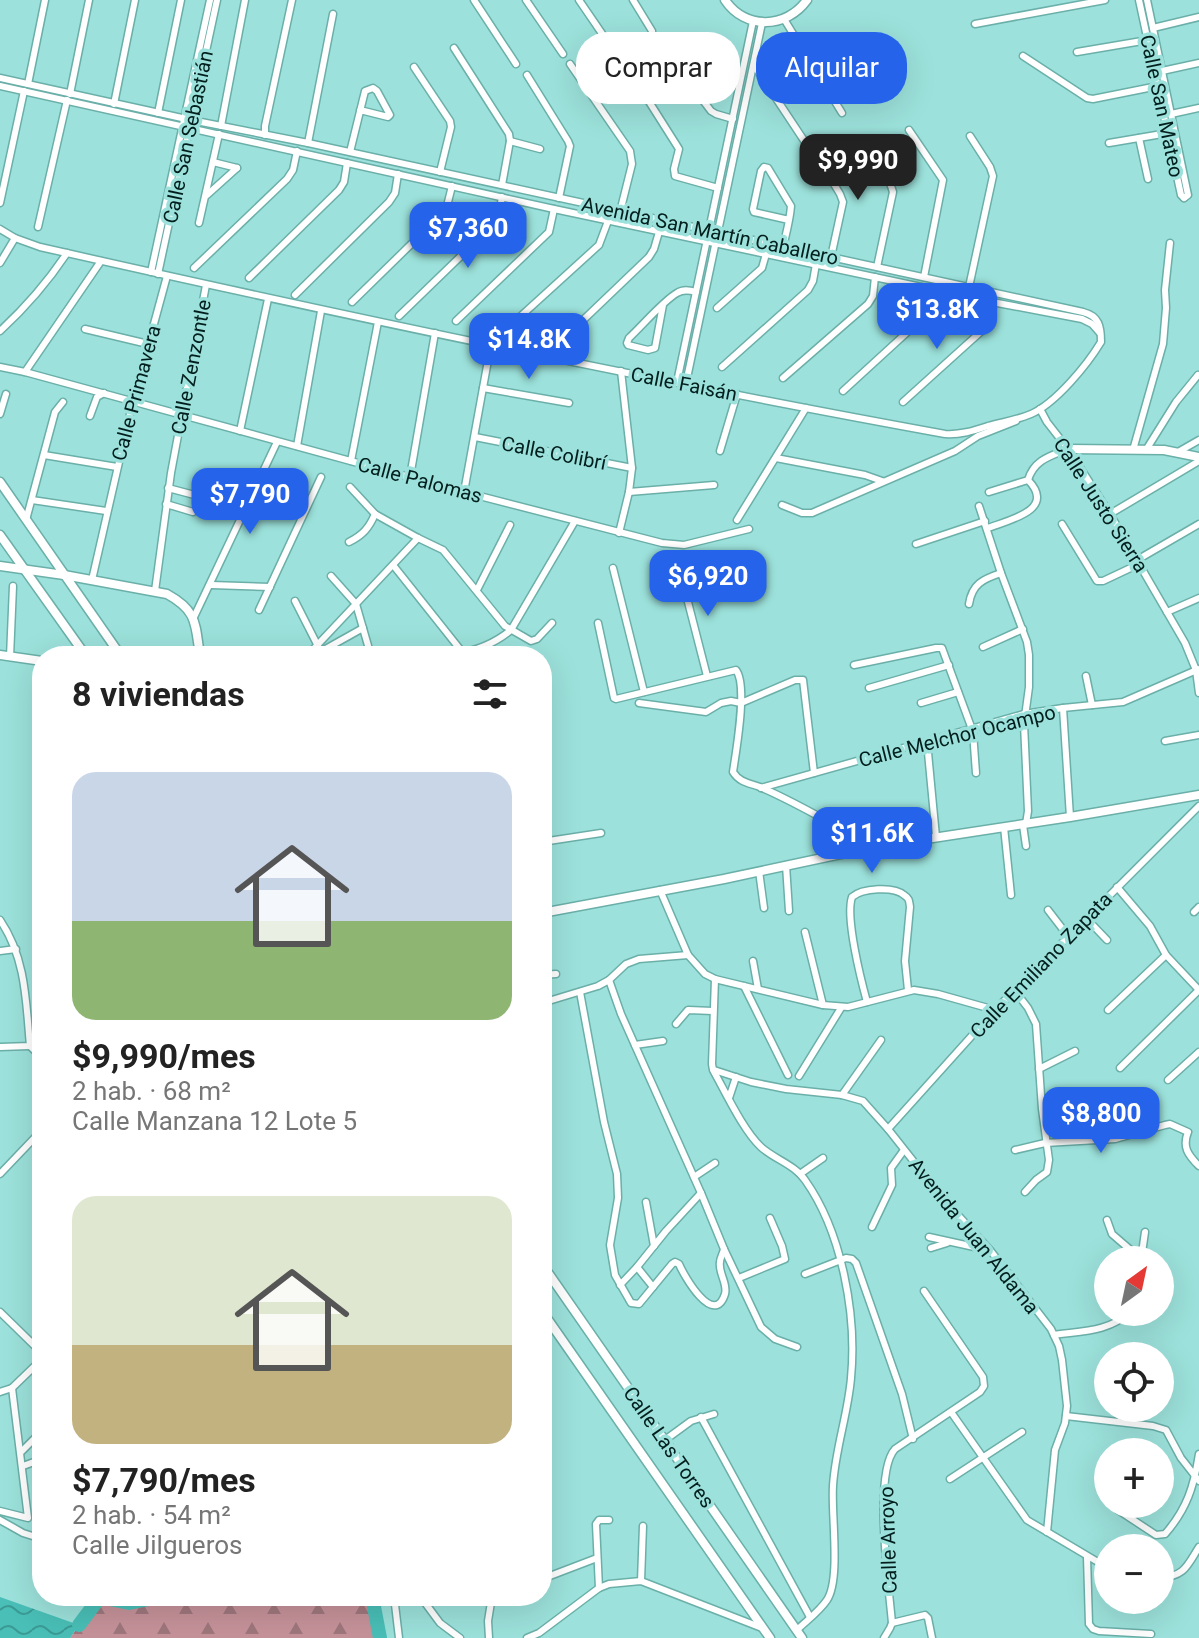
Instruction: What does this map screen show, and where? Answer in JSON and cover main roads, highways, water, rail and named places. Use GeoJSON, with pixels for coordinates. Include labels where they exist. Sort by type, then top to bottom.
{"type":"FeatureCollection","features":[{"type":"Feature","properties":{"kind":"main road"},"geometry":{"type":"LineString","coordinates":[[725,0],[738,15],[757,22],[773,23],[800,10],[807,0]]}},
{"type":"Feature","properties":{"kind":"main road"},"geometry":{"type":"LineString","coordinates":[[1068,449],[1178,452],[1199,459]]}},
{"type":"Feature","properties":{"kind":"main road"},"geometry":{"type":"LineString","coordinates":[[0,482],[114,646]]}},
{"type":"Feature","properties":{"kind":"main road"},"geometry":{"type":"LineString","coordinates":[[0,535],[79,646]]}},
{"type":"Feature","properties":{"kind":"main road"},"geometry":{"type":"LineString","coordinates":[[0,566],[167,594],[178,600],[194,617],[198,646]]}},
{"type":"Feature","properties":{"kind":"main road"},"geometry":{"type":"LineString","coordinates":[[5,656],[32,660]]}},
{"type":"Feature","properties":{"kind":"main road"},"geometry":{"type":"LineString","coordinates":[[552,911],[874,847],[1199,795]]}},
{"type":"Feature","properties":{"kind":"main road","name":"Calle Las Torres"},"geometry":{"type":"LineString","coordinates":[[552,1278],[799,1634]]}},
{"type":"Feature","properties":{"kind":"main road","name":"Calle Las Torres"},"geometry":{"type":"LineString","coordinates":[[552,1325],[770,1638]]}},
{"type":"Feature","properties":{"kind":"water"},"geometry":{"type":"Polygon","coordinates":[[[0,1597],[79,1625],[70,1638],[0,1638],[0,1597]]]}},
{"type":"Feature","properties":{"kind":"waterway"},"geometry":{"type":"LineString","coordinates":[[79,1625],[93,1606]]}},
{"type":"Feature","properties":{"kind":"waterway"},"geometry":{"type":"LineString","coordinates":[[374,1606],[380,1638]]}}]}
